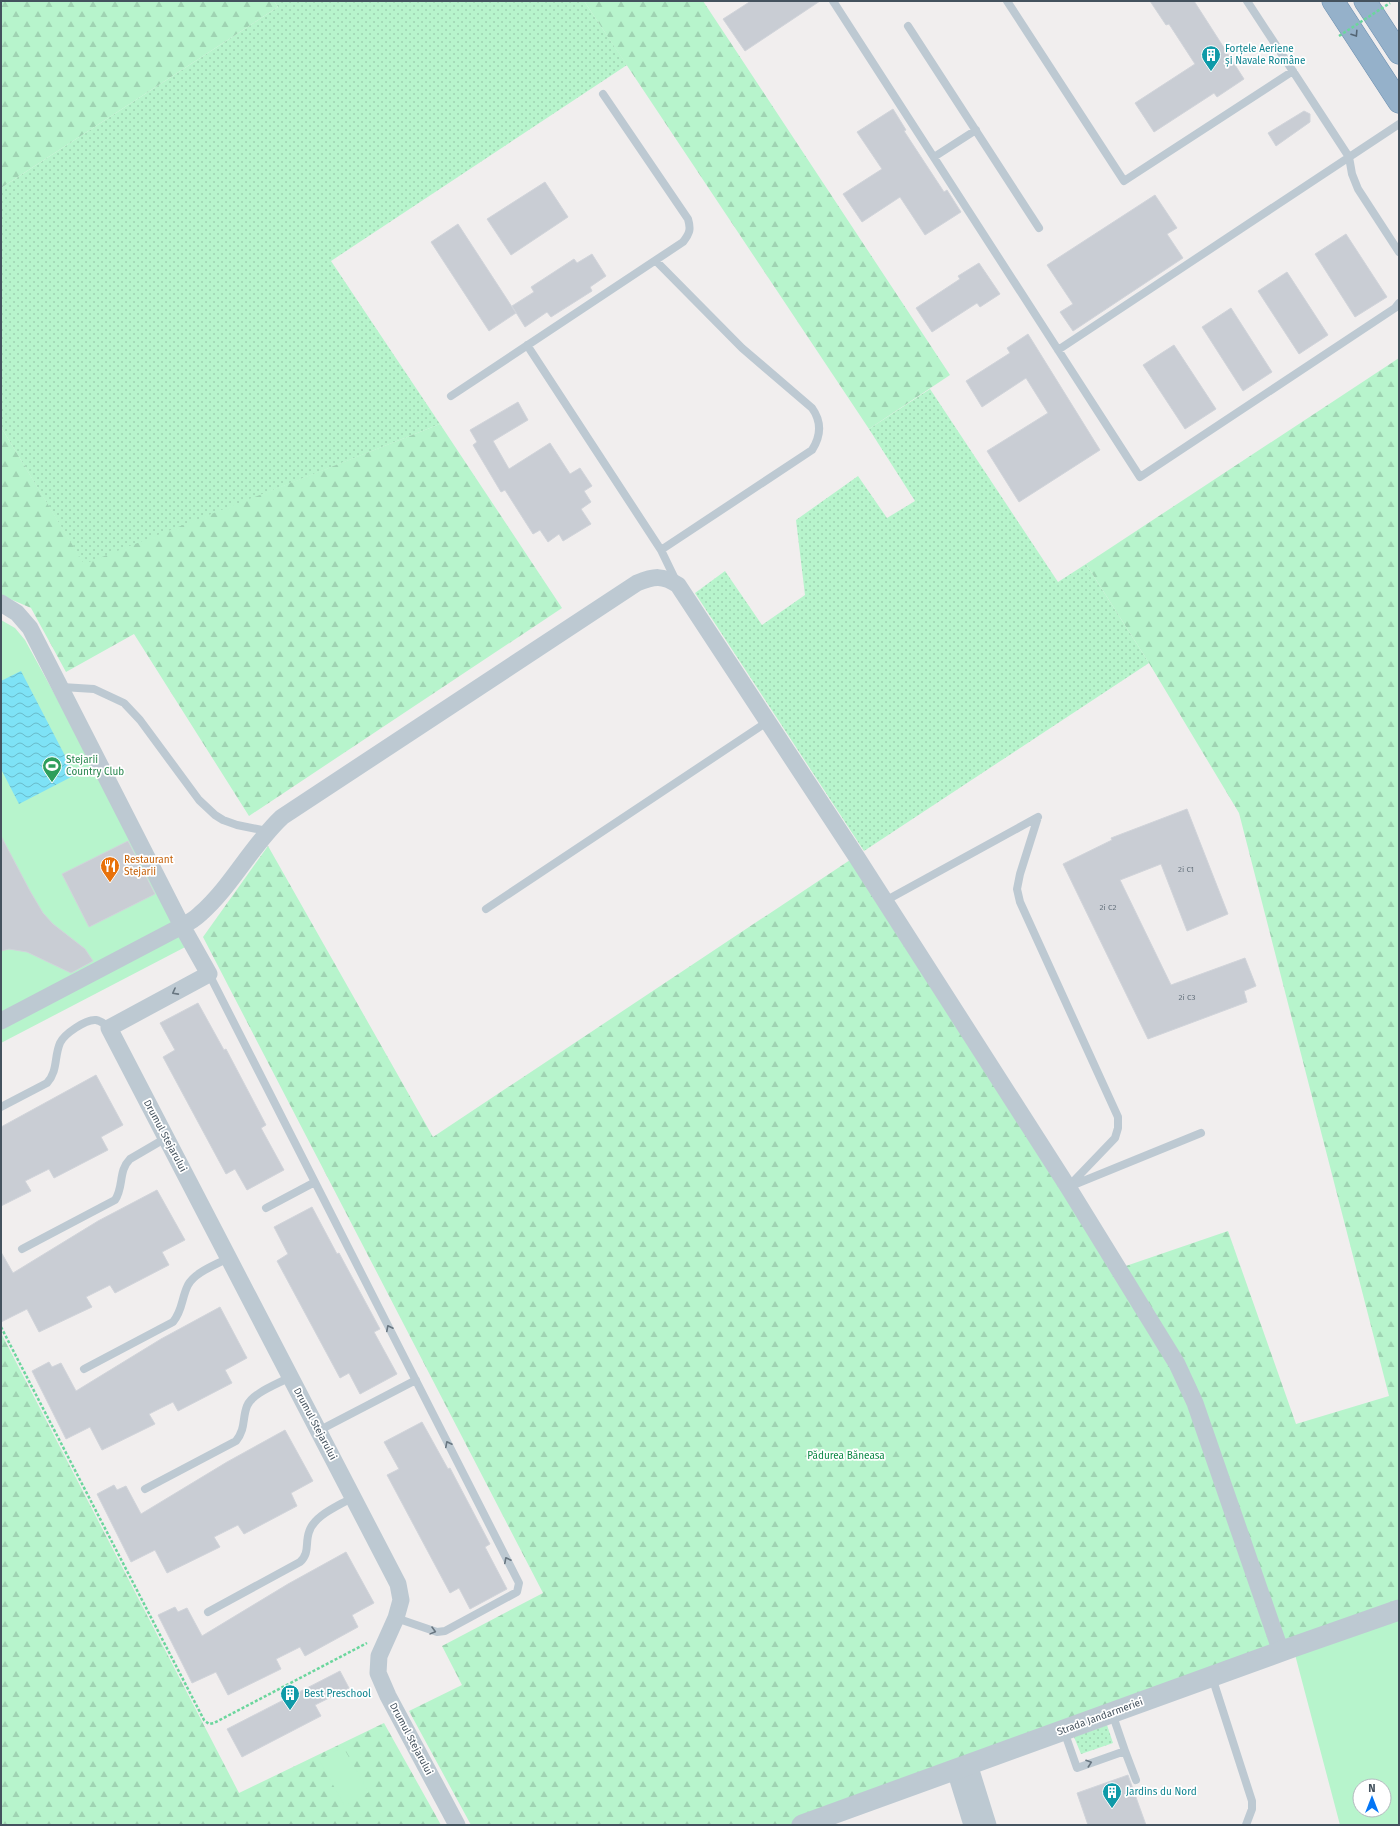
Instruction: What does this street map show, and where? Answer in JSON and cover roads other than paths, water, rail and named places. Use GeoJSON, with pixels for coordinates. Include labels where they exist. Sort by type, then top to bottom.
{"type":"FeatureCollection","features":[{"type":"Feature","properties":{"kind":"highway"},"geometry":{"type":"LineString","coordinates":[[1333,1],[1399,102]]}},
{"type":"Feature","properties":{"kind":"highway"},"geometry":{"type":"LineString","coordinates":[[1365,1],[1399,52]]}},
{"type":"Feature","properties":{"kind":"street"},"geometry":{"type":"LineString","coordinates":[[1,1021],[199,916],[208,907],[267,831],[282,817],[637,583],[657,577],[668,578],[678,585],[884,901],[1068,1187],[1177,1364],[1187,1384],[1281,1652]]}},
{"type":"Feature","properties":{"kind":"street"},"geometry":{"type":"LineString","coordinates":[[1,603],[9,607],[24,619],[62,687],[182,926],[209,974],[109,1028]]}},
{"type":"Feature","properties":{"kind":"street","name":"Drumul Stejarului"},"geometry":{"type":"LineString","coordinates":[[109,1028],[398,1584],[401,1600],[393,1625],[378,1661],[378,1673],[388,1696],[457,1825]]}},
{"type":"Feature","properties":{"kind":"street","name":"Strada Jandarmeriei"},"geometry":{"type":"LineString","coordinates":[[802,1825],[1212,1676],[1399,1610]]}},
{"type":"Feature","properties":{"kind":"street"},"geometry":{"type":"LineString","coordinates":[[962,1767],[972,1825]]}},
{"type":"Feature","properties":{"kind":"street"},"geometry":{"type":"LineString","coordinates":[[962,1767],[988,1825]]}},
{"type":"Feature","properties":{"kind":"lane"},"geometry":{"type":"LineString","coordinates":[[833,1],[1140,477],[1395,308],[1399,303]]}},
{"type":"Feature","properties":{"kind":"lane"},"geometry":{"type":"LineString","coordinates":[[1007,1],[1124,181],[1293,71]]}},
{"type":"Feature","properties":{"kind":"lane"},"geometry":{"type":"LineString","coordinates":[[1247,1],[1349,157],[1352,174],[1358,189],[1399,252]]}},
{"type":"Feature","properties":{"kind":"lane"},"geometry":{"type":"LineString","coordinates":[[908,26],[1040,228]]}},
{"type":"Feature","properties":{"kind":"lane"},"geometry":{"type":"LineString","coordinates":[[451,396],[656,261],[684,242],[690,234],[688,218],[603,94]]}},
{"type":"Feature","properties":{"kind":"lane"},"geometry":{"type":"LineString","coordinates":[[1058,350],[1399,124]]}},
{"type":"Feature","properties":{"kind":"lane"},"geometry":{"type":"LineString","coordinates":[[934,158],[976,130]]}},
{"type":"Feature","properties":{"kind":"lane"},"geometry":{"type":"LineString","coordinates":[[656,261],[742,348],[812,408],[818,419],[820,433],[812,450],[661,550]]}},
{"type":"Feature","properties":{"kind":"lane"},"geometry":{"type":"LineString","coordinates":[[527,345],[661,550],[678,585]]}},
{"type":"Feature","properties":{"kind":"lane"},"geometry":{"type":"LineString","coordinates":[[62,687],[94,689],[124,703],[140,720],[199,800],[215,815],[223,820],[237,825],[267,831]]}},
{"type":"Feature","properties":{"kind":"lane"},"geometry":{"type":"LineString","coordinates":[[486,909],[768,722]]}},
{"type":"Feature","properties":{"kind":"lane"},"geometry":{"type":"LineString","coordinates":[[884,901],[1038,817],[1020,874],[1017,889],[1020,902],[1118,1117],[1118,1128],[1115,1138],[1068,1187]]}},
{"type":"Feature","properties":{"kind":"lane"},"geometry":{"type":"LineString","coordinates":[[209,974],[519,1583],[517,1592],[445,1631],[436,1632],[393,1625]]}},
{"type":"Feature","properties":{"kind":"lane"},"geometry":{"type":"LineString","coordinates":[[1,1107],[50,1080],[56,1069],[60,1044],[69,1033],[89,1021],[97,1020],[104,1023],[109,1028]]}},
{"type":"Feature","properties":{"kind":"lane"},"geometry":{"type":"LineString","coordinates":[[1068,1187],[1201,1133]]}},
{"type":"Feature","properties":{"kind":"lane"},"geometry":{"type":"LineString","coordinates":[[22,1249],[115,1200],[120,1192],[122,1173],[126,1163],[130,1159],[166,1138]]}},
{"type":"Feature","properties":{"kind":"lane"},"geometry":{"type":"LineString","coordinates":[[266,1208],[315,1182]]}},
{"type":"Feature","properties":{"kind":"lane"},"geometry":{"type":"LineString","coordinates":[[84,1369],[173,1322],[181,1309],[188,1284],[198,1274],[228,1258]]}},
{"type":"Feature","properties":{"kind":"lane"},"geometry":{"type":"LineString","coordinates":[[145,1489],[236,1441],[243,1431],[246,1411],[251,1400],[290,1377]]}},
{"type":"Feature","properties":{"kind":"lane"},"geometry":{"type":"LineString","coordinates":[[318,1431],[416,1380]]}},
{"type":"Feature","properties":{"kind":"lane"},"geometry":{"type":"LineString","coordinates":[[208,1612],[300,1562],[307,1552],[308,1534],[314,1522],[353,1497]]}},
{"type":"Feature","properties":{"kind":"lane"},"geometry":{"type":"LineString","coordinates":[[1212,1676],[1252,1801],[1252,1809],[1246,1825]]}},
{"type":"Feature","properties":{"kind":"lane"},"geometry":{"type":"LineString","coordinates":[[1112,1713],[1136,1780]]}},
{"type":"Feature","properties":{"kind":"lane"},"geometry":{"type":"LineString","coordinates":[[1063,1730],[1077,1768],[1125,1751]]}},
{"type":"Feature","properties":{"kind":"water"},"geometry":{"type":"Polygon","coordinates":[[[21,671],[75,775],[19,804],[1,769],[1,681],[21,671]]]}},
{"type":"Feature","properties":{"kind":"place","name":"Forțele Aeriene și Navale Române"},"geometry":{"type":"Point","coordinates":[1211,72]}},
{"type":"Feature","properties":{"kind":"place","name":"Stejarii Country Club"},"geometry":{"type":"Point","coordinates":[52,783]}},
{"type":"Feature","properties":{"kind":"place","name":"Restaurant Stejarii"},"geometry":{"type":"Point","coordinates":[110,883]}},
{"type":"Feature","properties":{"kind":"place","name":"Best Preschool"},"geometry":{"type":"Point","coordinates":[290,1711]}},
{"type":"Feature","properties":{"kind":"place","name":"Jardins du Nord"},"geometry":{"type":"Point","coordinates":[1112,1809]}},
{"type":"Feature","properties":{"kind":"park label","name":"Pădurea Băneasa"},"geometry":{"type":"Point","coordinates":[846,1456]}}]}
